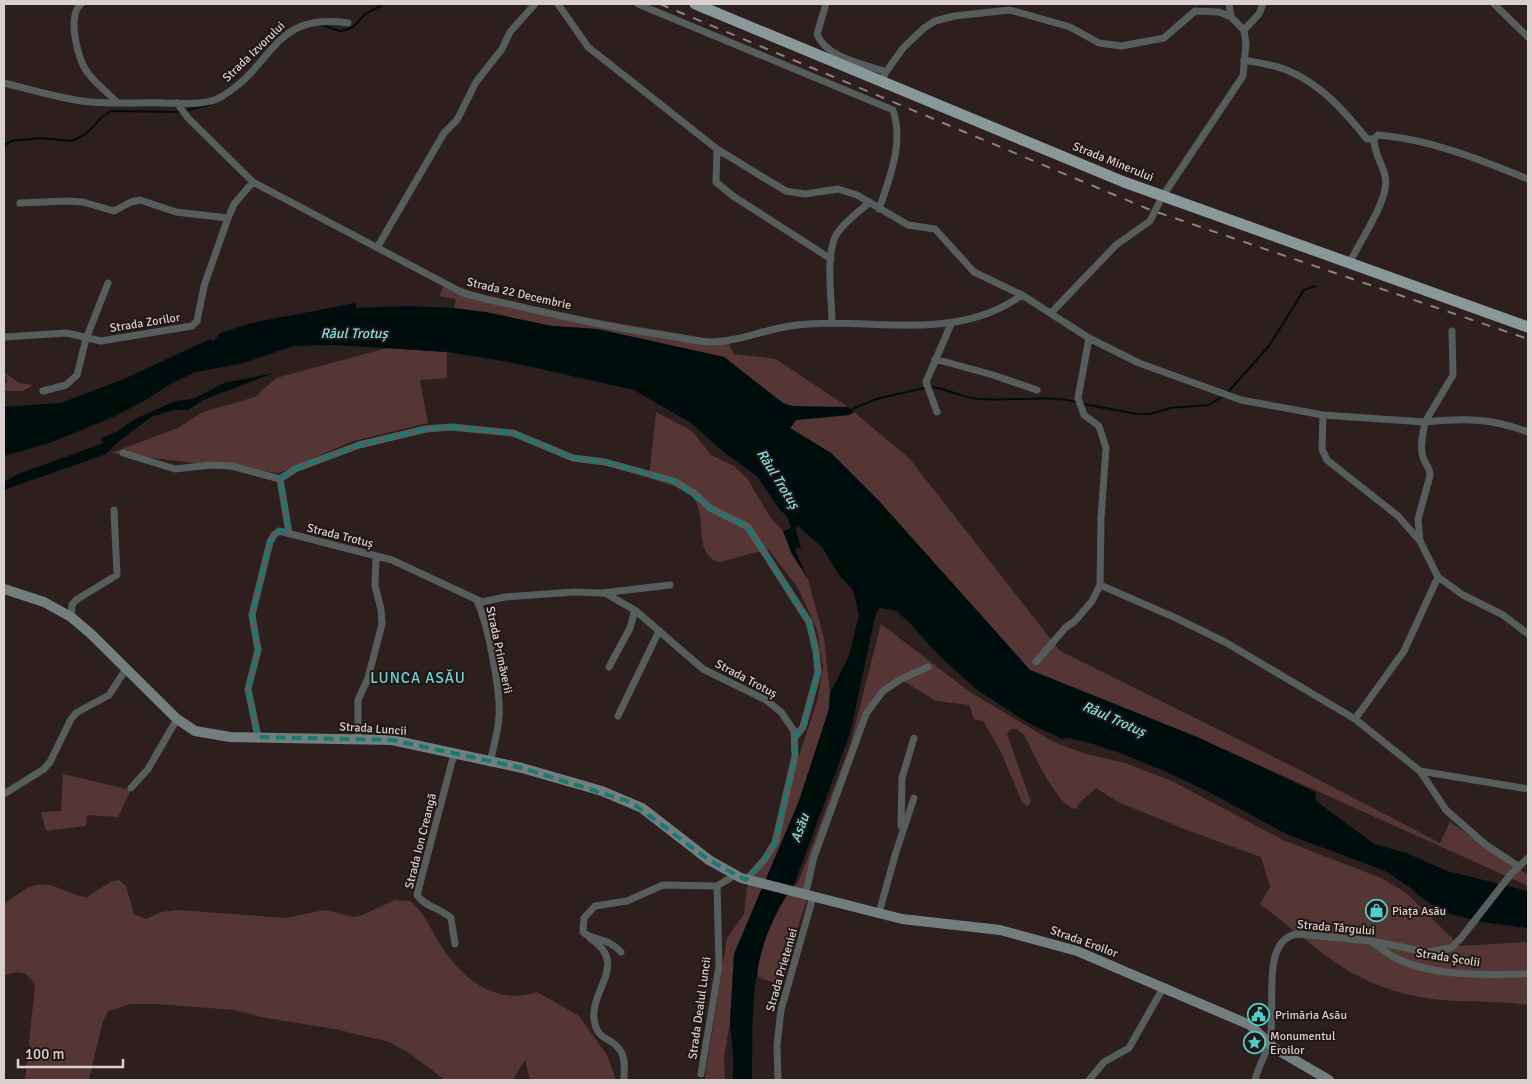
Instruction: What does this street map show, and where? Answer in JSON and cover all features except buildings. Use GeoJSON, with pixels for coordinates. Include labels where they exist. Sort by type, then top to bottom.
{"type":"FeatureCollection","features":[{"type":"Feature","properties":{"kind":"main road","name":"Strada Minerului"},"geometry":{"type":"LineString","coordinates":[[695,4],[883,77],[1162,196],[1528,326]]}},
{"type":"Feature","properties":{"kind":"main road","name":"Strada Luncii"},"geometry":{"type":"LineString","coordinates":[[4,589],[44,602],[70,617],[90,633],[177,719],[189,728],[202,734],[392,740],[531,771],[620,797],[642,808],[709,860],[734,875],[759,884],[809,896]]}},
{"type":"Feature","properties":{"kind":"main road","name":"Strada Eroilor"},"geometry":{"type":"LineString","coordinates":[[809,896],[911,921],[951,923],[1022,935],[1077,951],[1250,1025],[1269,1044],[1329,1080]]}},
{"type":"Feature","properties":{"kind":"street"},"geometry":{"type":"LineString","coordinates":[[81,4],[75,11],[73,23],[84,67],[118,104]]}},
{"type":"Feature","properties":{"kind":"street"},"geometry":{"type":"LineString","coordinates":[[378,246],[444,133],[457,120],[465,107],[476,82],[502,49],[510,32],[535,4]]}},
{"type":"Feature","properties":{"kind":"street"},"geometry":{"type":"LineString","coordinates":[[558,4],[588,47],[717,149],[786,190],[805,194],[824,193],[838,189],[857,195],[908,225],[935,229],[974,272],[1022,295],[1089,338],[1139,362],[1241,400],[1323,415],[1425,422],[1478,420],[1503,422],[1528,432]]}},
{"type":"Feature","properties":{"kind":"street"},"geometry":{"type":"LineString","coordinates":[[638,4],[893,110],[898,126],[894,165],[879,209]]}},
{"type":"Feature","properties":{"kind":"street"},"geometry":{"type":"LineString","coordinates":[[826,4],[817,34],[824,46],[883,77],[910,40],[935,21],[1011,7],[1070,27],[1098,42],[1110,45],[1142,43],[1164,38],[1195,11],[1219,12],[1231,17],[1244,30],[1246,44],[1243,76],[1162,196],[1150,221],[1116,245],[1051,313]]}},
{"type":"Feature","properties":{"kind":"street"},"geometry":{"type":"LineString","coordinates":[[1229,4],[1231,17]]}},
{"type":"Feature","properties":{"kind":"street"},"geometry":{"type":"LineString","coordinates":[[1244,30],[1259,14],[1263,4]]}},
{"type":"Feature","properties":{"kind":"street"},"geometry":{"type":"LineString","coordinates":[[1494,4],[1528,37]]}},
{"type":"Feature","properties":{"kind":"street","name":"Strada Izvorului"},"geometry":{"type":"LineString","coordinates":[[181,109],[220,98],[255,67],[288,32],[295,28],[327,20],[348,23]]}},
{"type":"Feature","properties":{"kind":"street"},"geometry":{"type":"LineString","coordinates":[[1244,60],[1289,71],[1321,90],[1342,108],[1367,139],[1374,139],[1378,135],[1396,136],[1481,160],[1528,179]]}},
{"type":"Feature","properties":{"kind":"street"},"geometry":{"type":"LineString","coordinates":[[4,83],[70,99],[181,109]]}},
{"type":"Feature","properties":{"kind":"street","name":"Strada 22 Decembrie"},"geometry":{"type":"LineString","coordinates":[[181,109],[253,182],[378,246],[463,293],[640,332],[708,342],[730,340],[790,326],[832,323],[909,326],[951,324],[1008,305],[1022,295]]}},
{"type":"Feature","properties":{"kind":"street"},"geometry":{"type":"LineString","coordinates":[[1349,264],[1380,204],[1386,188],[1385,175],[1374,151],[1374,139]]}},
{"type":"Feature","properties":{"kind":"street"},"geometry":{"type":"LineString","coordinates":[[717,149],[716,182],[733,196],[831,259]]}},
{"type":"Feature","properties":{"kind":"street","name":"Strada Zorilor"},"geometry":{"type":"LineString","coordinates":[[4,337],[66,333],[101,341],[192,326],[197,321],[204,286],[228,218],[234,204],[253,182]]}},
{"type":"Feature","properties":{"kind":"street"},"geometry":{"type":"LineString","coordinates":[[20,203],[83,202],[114,211],[131,202],[140,200],[176,212],[228,218]]}},
{"type":"Feature","properties":{"kind":"street"},"geometry":{"type":"LineString","coordinates":[[832,323],[831,259],[837,234],[869,203]]}},
{"type":"Feature","properties":{"kind":"street"},"geometry":{"type":"LineString","coordinates":[[43,391],[66,385],[77,375],[86,339],[108,283]]}},
{"type":"Feature","properties":{"kind":"street"},"geometry":{"type":"LineString","coordinates":[[937,412],[926,382],[951,324]]}},
{"type":"Feature","properties":{"kind":"street"},"geometry":{"type":"LineString","coordinates":[[1420,541],[1418,519],[1430,476],[1430,469],[1423,459],[1422,450],[1425,422],[1452,376],[1452,331]]}},
{"type":"Feature","properties":{"kind":"street"},"geometry":{"type":"LineString","coordinates":[[1036,662],[1066,627],[1075,621],[1092,601],[1100,585],[1101,518],[1106,448],[1099,426],[1084,415],[1078,398],[1089,338]]}},
{"type":"Feature","properties":{"kind":"street"},"geometry":{"type":"LineString","coordinates":[[935,359],[993,375],[1037,390]]}},
{"type":"Feature","properties":{"kind":"street"},"geometry":{"type":"LineString","coordinates":[[1323,415],[1322,449],[1327,460],[1398,516],[1420,541],[1438,577],[1463,595],[1503,615],[1528,634]]}},
{"type":"Feature","properties":{"kind":"street"},"geometry":{"type":"LineString","coordinates":[[123,453],[175,469],[212,464],[231,466],[280,479],[295,469],[359,445],[426,429],[451,427],[513,433],[573,458],[605,462],[674,481],[694,494],[710,508],[748,527],[808,622],[816,651],[818,672],[803,727],[796,736],[795,756],[775,843],[764,860],[746,880]]}},
{"type":"Feature","properties":{"kind":"street"},"geometry":{"type":"LineString","coordinates":[[280,479],[289,533]]}},
{"type":"Feature","properties":{"kind":"street"},"geometry":{"type":"LineString","coordinates":[[70,617],[72,605],[76,600],[117,575],[114,510]]}},
{"type":"Feature","properties":{"kind":"street","name":"Strada Trotuș"},"geometry":{"type":"LineString","coordinates":[[258,737],[248,689],[258,650],[252,615],[272,538],[279,531],[392,560],[462,591],[477,601],[574,592],[602,593],[670,585]]}},
{"type":"Feature","properties":{"kind":"street"},"geometry":{"type":"LineString","coordinates":[[358,739],[358,700],[368,678],[382,624],[381,609],[375,586],[376,557]]}},
{"type":"Feature","properties":{"kind":"street"},"geometry":{"type":"LineString","coordinates":[[1354,719],[1404,651],[1438,577]]}},
{"type":"Feature","properties":{"kind":"street"},"geometry":{"type":"LineString","coordinates":[[1100,585],[1176,618],[1225,642],[1354,719],[1420,771],[1446,810],[1486,845],[1518,866],[1528,858]]}},
{"type":"Feature","properties":{"kind":"street","name":"Strada Trotuș"},"geometry":{"type":"LineString","coordinates":[[602,593],[614,596],[635,610],[703,669],[772,704],[790,725],[796,736]]}},
{"type":"Feature","properties":{"kind":"street","name":"Strada Primăverii"},"geometry":{"type":"LineString","coordinates":[[477,601],[495,675],[500,708],[499,723],[490,763]]}},
{"type":"Feature","properties":{"kind":"street"},"geometry":{"type":"LineString","coordinates":[[609,667],[630,628],[635,610]]}},
{"type":"Feature","properties":{"kind":"street"},"geometry":{"type":"LineString","coordinates":[[618,716],[659,631]]}},
{"type":"Feature","properties":{"kind":"street","name":"Strada Prieteniei"},"geometry":{"type":"LineString","coordinates":[[778,1080],[777,1045],[781,1010],[809,896],[814,857],[866,714],[883,691],[901,679],[928,667]]}},
{"type":"Feature","properties":{"kind":"street"},"geometry":{"type":"LineString","coordinates":[[4,794],[44,769],[50,762],[71,719],[76,713],[109,695],[126,669]]}},
{"type":"Feature","properties":{"kind":"street"},"geometry":{"type":"LineString","coordinates":[[131,788],[148,770],[177,719]]}},
{"type":"Feature","properties":{"kind":"street"},"geometry":{"type":"LineString","coordinates":[[899,841],[902,778],[914,738]]}},
{"type":"Feature","properties":{"kind":"street","name":"Strada Ion Creangă"},"geometry":{"type":"LineString","coordinates":[[454,754],[417,895],[422,902],[442,910],[451,918],[455,944]]}},
{"type":"Feature","properties":{"kind":"street"},"geometry":{"type":"LineString","coordinates":[[1420,771],[1528,789]]}},
{"type":"Feature","properties":{"kind":"street"},"geometry":{"type":"LineString","coordinates":[[879,913],[899,841],[914,798]]}},
{"type":"Feature","properties":{"kind":"street","name":"Strada Târgului"},"geometry":{"type":"LineString","coordinates":[[1269,1044],[1273,998],[1273,962],[1280,941],[1289,934],[1371,941],[1427,952],[1451,948],[1518,866]]}},
{"type":"Feature","properties":{"kind":"street"},"geometry":{"type":"LineString","coordinates":[[624,1080],[623,1058],[620,1048],[600,1035],[595,1023],[594,1008],[606,979],[608,964],[603,949],[586,935],[583,928],[584,918],[590,909],[599,904],[627,901],[663,885],[717,886],[734,875]]}},
{"type":"Feature","properties":{"kind":"street","name":"Strada Dealul Luncii"},"geometry":{"type":"LineString","coordinates":[[701,1074],[719,966],[717,886]]}},
{"type":"Feature","properties":{"kind":"street"},"geometry":{"type":"LineString","coordinates":[[586,935],[610,942],[621,952]]}},
{"type":"Feature","properties":{"kind":"street","name":"Strada Școlii"},"geometry":{"type":"LineString","coordinates":[[1371,941],[1396,958],[1436,970],[1474,975],[1528,974]]}},
{"type":"Feature","properties":{"kind":"street"},"geometry":{"type":"LineString","coordinates":[[1089,1080],[1104,1062],[1129,1048],[1164,988]]}},
{"type":"Feature","properties":{"kind":"street"},"geometry":{"type":"LineString","coordinates":[[1255,1080],[1261,1059],[1269,1044]]}},
{"type":"Feature","properties":{"kind":"highlighted area"},"geometry":{"type":"Polygon","coordinates":[[[451,427],[513,433],[573,458],[605,462],[674,481],[710,508],[748,527],[809,622],[818,672],[803,727],[796,736],[795,756],[775,843],[764,860],[746,880],[709,860],[631,802],[522,768],[392,740],[258,737],[248,689],[258,650],[252,615],[270,542],[279,531],[289,530],[280,479],[295,469],[359,445],[426,429],[451,427]]]}},
{"type":"Feature","properties":{"kind":"shaded area"},"geometry":{"type":"Polygon","coordinates":[[[446,281],[471,291],[510,302],[616,323],[728,342],[734,354],[776,359],[848,407],[797,407],[783,403],[724,357],[597,329],[552,326],[454,308],[456,299],[439,296],[446,281]]]}},
{"type":"Feature","properties":{"kind":"shaded area"},"geometry":{"type":"Polygon","coordinates":[[[387,348],[447,352],[447,378],[420,380],[428,423],[353,441],[279,473],[111,453],[178,428],[203,412],[255,397],[276,378],[387,348]]]}},
{"type":"Feature","properties":{"kind":"shaded area"},"geometry":{"type":"Polygon","coordinates":[[[4,372],[19,383],[33,385],[23,391],[4,391],[4,384],[8,382],[4,372]]]}},
{"type":"Feature","properties":{"kind":"shaded area"},"geometry":{"type":"Polygon","coordinates":[[[656,412],[692,431],[711,455],[734,466],[747,478],[770,517],[783,531],[792,554],[808,579],[824,638],[830,693],[829,709],[799,801],[734,954],[730,1023],[724,1057],[725,1080],[705,1080],[705,1077],[727,938],[744,914],[747,887],[755,877],[757,866],[771,842],[817,701],[823,668],[817,630],[798,588],[768,549],[720,562],[711,559],[703,545],[700,516],[694,499],[679,488],[649,478],[656,412]]]}},
{"type":"Feature","properties":{"kind":"shaded area"},"geometry":{"type":"Polygon","coordinates":[[[854,412],[909,458],[1060,651],[1302,771],[1440,843],[1450,822],[1528,875],[1528,886],[1197,737],[1030,670],[879,501],[831,453],[790,428],[796,420],[849,415],[854,412]]]}},
{"type":"Feature","properties":{"kind":"shaded area"},"geometry":{"type":"Polygon","coordinates":[[[881,624],[970,692],[1052,741],[1083,753],[1125,763],[1172,781],[1283,840],[1381,878],[1405,892],[1460,946],[1528,942],[1528,1005],[1433,999],[1405,994],[1380,986],[1359,976],[1339,965],[1260,904],[1270,887],[1261,857],[1184,829],[1118,802],[1096,788],[1080,802],[1076,809],[1069,806],[1061,799],[1046,778],[1024,735],[1017,729],[1011,729],[1007,734],[1031,802],[1027,807],[1021,800],[1001,752],[983,721],[974,719],[969,705],[936,701],[903,681],[885,694],[869,714],[817,857],[809,894],[788,956],[783,986],[758,977],[758,961],[766,937],[781,903],[799,880],[850,745],[881,624]]]}},
{"type":"Feature","properties":{"kind":"shaded area"},"geometry":{"type":"Polygon","coordinates":[[[63,774],[131,790],[118,817],[87,815],[86,826],[46,831],[41,812],[61,811],[63,774]]]}},
{"type":"Feature","properties":{"kind":"shaded area"},"geometry":{"type":"Polygon","coordinates":[[[119,880],[126,886],[134,914],[146,919],[161,912],[177,910],[285,918],[325,910],[354,917],[395,900],[410,901],[424,916],[450,958],[470,979],[482,987],[508,995],[537,992],[579,1016],[607,1055],[616,1080],[530,1080],[525,1060],[513,1080],[445,1080],[409,1053],[389,1042],[335,1029],[266,1018],[234,1010],[158,1004],[131,1004],[108,1011],[102,1024],[89,1080],[25,1080],[35,986],[26,974],[14,972],[4,976],[4,904],[32,886],[54,886],[78,896],[87,897],[112,881],[119,880]]]}},
{"type":"Feature","properties":{"kind":"water"},"geometry":{"type":"Polygon","coordinates":[[[355,303],[357,308],[408,306],[454,308],[486,312],[552,326],[597,329],[724,357],[783,403],[790,406],[848,407],[854,412],[849,415],[796,420],[790,428],[831,453],[879,501],[1030,670],[1197,737],[1315,792],[1316,801],[1374,844],[1406,853],[1447,871],[1528,891],[1528,928],[1482,922],[1450,914],[1432,905],[1385,871],[1288,835],[1164,771],[1123,754],[1090,743],[1069,738],[1062,739],[1028,723],[976,689],[944,661],[907,620],[896,611],[880,608],[876,613],[852,728],[794,885],[779,908],[768,932],[761,955],[754,1003],[752,1080],[733,1080],[730,1023],[734,954],[799,801],[829,709],[830,693],[849,656],[859,615],[853,590],[839,575],[822,547],[798,526],[796,530],[801,549],[797,547],[795,550],[808,579],[792,554],[783,531],[791,528],[787,516],[780,510],[757,476],[726,454],[691,423],[634,390],[514,363],[447,352],[336,345],[294,346],[243,363],[196,372],[172,383],[144,401],[113,417],[52,442],[4,456],[4,407],[61,403],[124,379],[210,339],[214,341],[220,333],[252,323],[355,303]]]}},
{"type":"Feature","properties":{"kind":"water"},"geometry":{"type":"Polygon","coordinates":[[[274,373],[203,400],[188,410],[173,410],[151,417],[118,442],[106,454],[4,490],[4,482],[18,474],[104,443],[100,439],[118,431],[135,419],[175,401],[193,399],[224,383],[274,373]]]}},
{"type":"Feature","properties":{"kind":"pier"},"geometry":{"type":"Polygon","coordinates":[[[880,608],[897,611],[919,636],[895,613],[881,610],[878,614],[850,744],[797,884],[794,885],[848,743],[876,613],[880,608]]]}},
{"type":"Feature","properties":{"kind":"pier"},"geometry":{"type":"Polygon","coordinates":[[[927,645],[976,689],[1028,723],[1062,739],[1069,738],[1087,745],[1069,740],[1061,741],[1027,725],[974,692],[942,663],[927,645]]]}},
{"type":"Feature","properties":{"kind":"pier"},"geometry":{"type":"Polygon","coordinates":[[[1130,759],[1164,771],[1207,791],[1288,835],[1385,871],[1411,888],[1424,901],[1384,873],[1287,837],[1206,793],[1130,759]]]}},
{"type":"Feature","properties":{"kind":"waterway"},"geometry":{"type":"LineString","coordinates":[[321,25],[340,31],[346,30],[353,27],[365,14],[384,4]]}},
{"type":"Feature","properties":{"kind":"waterway"},"geometry":{"type":"LineString","coordinates":[[225,98],[239,88]]}},
{"type":"Feature","properties":{"kind":"waterway"},"geometry":{"type":"LineString","coordinates":[[185,111],[212,104]]}},
{"type":"Feature","properties":{"kind":"waterway"},"geometry":{"type":"LineString","coordinates":[[4,145],[12,141],[40,138],[72,141],[87,133],[102,117],[111,111],[180,112]]}},
{"type":"Feature","properties":{"kind":"waterway"},"geometry":{"type":"LineString","coordinates":[[1228,392],[1269,346],[1304,290],[1315,286]]}},
{"type":"Feature","properties":{"kind":"waterway"},"geometry":{"type":"LineString","coordinates":[[931,387],[972,398],[999,400],[1050,399],[1076,402]]}},
{"type":"Feature","properties":{"kind":"waterway"},"geometry":{"type":"LineString","coordinates":[[850,410],[876,399],[924,388]]}},
{"type":"Feature","properties":{"kind":"waterway"},"geometry":{"type":"LineString","coordinates":[[1083,404],[1137,414],[1150,414],[1170,408],[1209,405],[1223,396]]}},
{"type":"Feature","properties":{"kind":"railway"},"geometry":{"type":"LineString","coordinates":[[660,4],[1148,209],[1528,339]]}},
{"type":"Feature","properties":{"kind":"place","name":"Piața Asău"},"geometry":{"type":"Point","coordinates":[1376,911]}},
{"type":"Feature","properties":{"kind":"place","name":"Primăria Asău"},"geometry":{"type":"Point","coordinates":[1259,1015]}},
{"type":"Feature","properties":{"kind":"place","name":"Monumentul Eroilor"},"geometry":{"type":"Point","coordinates":[1254,1043]}},
{"type":"Feature","properties":{"kind":"district","name":"LUNCA ASĂU"},"geometry":{"type":"Point","coordinates":[418,678]}},
{"type":"Feature","properties":{"kind":"water label","name":"Râul Trotuș"},"geometry":{"type":"Point","coordinates":[354,333]}},
{"type":"Feature","properties":{"kind":"water label","name":"Râul Trotuș"},"geometry":{"type":"Point","coordinates":[778,479]}},
{"type":"Feature","properties":{"kind":"water label","name":"Râul Trotuș"},"geometry":{"type":"Point","coordinates":[1114,719]}},
{"type":"Feature","properties":{"kind":"water label","name":"Asău"},"geometry":{"type":"Point","coordinates":[800,828]}}]}
